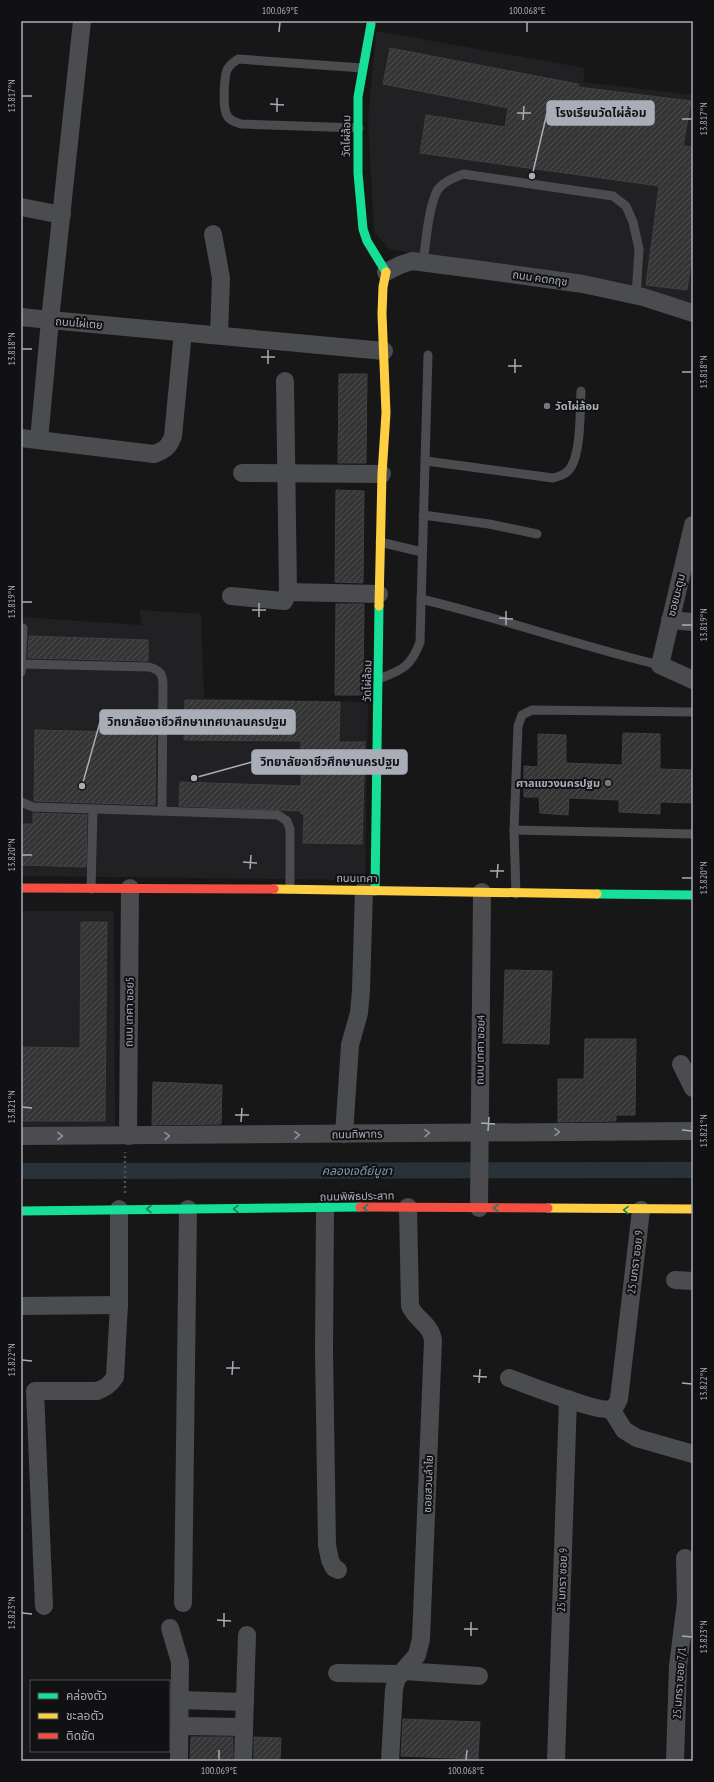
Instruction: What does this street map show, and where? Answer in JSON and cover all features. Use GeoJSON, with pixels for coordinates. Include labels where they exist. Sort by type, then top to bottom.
{"type":"FeatureCollection","features":[{"type":"Feature","properties":{"kind":"street","name":"ถนนไผ่เตย"},"geometry":{"type":"LineString","coordinates":[[82,21],[50,320],[384,351]]}},
{"type":"Feature","properties":{"kind":"street","name":"วัดไผ่ล้อม"},"geometry":{"type":"LineString","coordinates":[[369,891],[379,679],[380,542],[386,413],[382,314],[383,287],[386,272],[367,241],[363,229],[358,173],[358,97],[371,24]]}},
{"type":"Feature","properties":{"kind":"street"},"geometry":{"type":"LineString","coordinates":[[21,207],[62,215]]}},
{"type":"Feature","properties":{"kind":"street"},"geometry":{"type":"LineString","coordinates":[[213,234],[221,278],[219,335]]}},
{"type":"Feature","properties":{"kind":"street","name":"ถนน คตกฤช"},"geometry":{"type":"LineString","coordinates":[[386,272],[412,261],[583,284],[636,296],[693,313]]}},
{"type":"Feature","properties":{"kind":"street"},"geometry":{"type":"LineString","coordinates":[[21,317],[50,320],[40,440]]}},
{"type":"Feature","properties":{"kind":"street"},"geometry":{"type":"LineString","coordinates":[[21,438],[154,454],[163,451],[170,446],[173,436],[183,332]]}},
{"type":"Feature","properties":{"kind":"street"},"geometry":{"type":"LineString","coordinates":[[232,596],[284,601],[288,592],[285,381]]}},
{"type":"Feature","properties":{"kind":"street"},"geometry":{"type":"LineString","coordinates":[[242,473],[382,474]]}},
{"type":"Feature","properties":{"kind":"street","name":"ซอยมะตูม"},"geometry":{"type":"LineString","coordinates":[[660,665],[670,620],[690,548],[693,525]]}},
{"type":"Feature","properties":{"kind":"street"},"geometry":{"type":"LineString","coordinates":[[288,592],[379,594]]}},
{"type":"Feature","properties":{"kind":"street"},"geometry":{"type":"LineString","coordinates":[[670,620],[693,622]]}},
{"type":"Feature","properties":{"kind":"street"},"geometry":{"type":"LineString","coordinates":[[660,665],[693,680]]}},
{"type":"Feature","properties":{"kind":"street","name":"ถนนเทศา"},"geometry":{"type":"LineString","coordinates":[[21,888],[290,889],[693,896]]}},
{"type":"Feature","properties":{"kind":"street","name":"ถนน เทศา ซอย5"},"geometry":{"type":"LineString","coordinates":[[128,1136],[130,888]]}},
{"type":"Feature","properties":{"kind":"street"},"geometry":{"type":"LineString","coordinates":[[344,1134],[350,1045],[359,1013],[369,891]]}},
{"type":"Feature","properties":{"kind":"street","name":"ถนน เทศา ซอย4"},"geometry":{"type":"LineString","coordinates":[[479,1201],[482,892]]}},
{"type":"Feature","properties":{"kind":"street"},"geometry":{"type":"LineString","coordinates":[[681,1064],[693,1088]]}},
{"type":"Feature","properties":{"kind":"street","name":"ถนนทิพากร"},"geometry":{"type":"LineString","coordinates":[[21,1136],[344,1134],[480,1140],[693,1131]]}},
{"type":"Feature","properties":{"kind":"street","name":"ถนนพิพิธประสาท"},"geometry":{"type":"LineString","coordinates":[[21,1211],[325,1209],[408,1207],[479,1201],[641,1210],[693,1210]]}},
{"type":"Feature","properties":{"kind":"street","name":"ซอยสวนลำไย"},"geometry":{"type":"LineString","coordinates":[[390,1761],[394,1688],[397,1678],[417,1655],[421,1639],[433,1341],[431,1330],[414,1314],[410,1306],[408,1207]]}},
{"type":"Feature","properties":{"kind":"street"},"geometry":{"type":"LineString","coordinates":[[183,1602],[188,1209]]}},
{"type":"Feature","properties":{"kind":"street"},"geometry":{"type":"LineString","coordinates":[[325,1209],[324,1351],[327,1545],[330,1560],[334,1568],[338,1570]]}},
{"type":"Feature","properties":{"kind":"street"},"geometry":{"type":"LineString","coordinates":[[44,1606],[28,1391],[97,1391],[106,1388],[112,1383],[116,1368],[119,1305],[119,1210]]}},
{"type":"Feature","properties":{"kind":"street","name":"25 มกรา ซอย 9"},"geometry":{"type":"LineString","coordinates":[[612,1409],[616,1406],[619,1399],[641,1210]]}},
{"type":"Feature","properties":{"kind":"street"},"geometry":{"type":"LineString","coordinates":[[674,1280],[693,1281]]}},
{"type":"Feature","properties":{"kind":"street"},"geometry":{"type":"LineString","coordinates":[[21,1306],[119,1305]]}},
{"type":"Feature","properties":{"kind":"street"},"geometry":{"type":"LineString","coordinates":[[509,1378],[568,1399],[604,1409],[612,1409],[624,1430],[637,1438],[693,1454]]}},
{"type":"Feature","properties":{"kind":"street","name":"25 มกรา ซอย 9"},"geometry":{"type":"LineString","coordinates":[[556,1761],[568,1399]]}},
{"type":"Feature","properties":{"kind":"street","name":"25 มกรา ซอย 7/1"},"geometry":{"type":"LineString","coordinates":[[675,1761],[678,1666],[686,1602],[685,1558]]}},
{"type":"Feature","properties":{"kind":"street"},"geometry":{"type":"LineString","coordinates":[[170,1628],[180,1662],[179,1761]]}},
{"type":"Feature","properties":{"kind":"street"},"geometry":{"type":"LineString","coordinates":[[244,1761],[247,1635]]}},
{"type":"Feature","properties":{"kind":"street"},"geometry":{"type":"LineString","coordinates":[[337,1673],[402,1673],[479,1676]]}},
{"type":"Feature","properties":{"kind":"street"},"geometry":{"type":"LineString","coordinates":[[180,1700],[245,1702]]}},
{"type":"Feature","properties":{"kind":"street"},"geometry":{"type":"LineString","coordinates":[[180,1726],[244,1727]]}},
{"type":"Feature","properties":{"kind":"lane"},"geometry":{"type":"LineString","coordinates":[[359,128],[241,124],[231,120],[226,114],[225,95],[227,69],[231,64],[238,60],[362,68]]}},
{"type":"Feature","properties":{"kind":"lane"},"geometry":{"type":"LineString","coordinates":[[423,263],[431,213],[437,190],[448,180],[463,174],[612,196],[626,206],[633,222],[639,249],[636,296]]}},
{"type":"Feature","properties":{"kind":"lane"},"geometry":{"type":"LineString","coordinates":[[379,679],[404,669],[416,654],[420,642],[428,356]]}},
{"type":"Feature","properties":{"kind":"lane"},"geometry":{"type":"LineString","coordinates":[[426,461],[553,478],[563,475],[571,467],[577,453],[581,391]]}},
{"type":"Feature","properties":{"kind":"lane"},"geometry":{"type":"LineString","coordinates":[[423,515],[489,524],[537,534]]}},
{"type":"Feature","properties":{"kind":"lane"},"geometry":{"type":"LineString","coordinates":[[380,542],[422,552]]}},
{"type":"Feature","properties":{"kind":"lane"},"geometry":{"type":"LineString","coordinates":[[421,599],[465,609],[620,656],[660,665]]}},
{"type":"Feature","properties":{"kind":"lane"},"geometry":{"type":"LineString","coordinates":[[21,672],[23,628]]}},
{"type":"Feature","properties":{"kind":"lane"},"geometry":{"type":"LineString","coordinates":[[22,664],[149,667],[158,670],[163,676],[162,810]]}},
{"type":"Feature","properties":{"kind":"lane"},"geometry":{"type":"LineString","coordinates":[[516,894],[514,830],[518,726],[522,715],[532,710],[693,712]]}},
{"type":"Feature","properties":{"kind":"lane"},"geometry":{"type":"LineString","coordinates":[[21,802],[33,807],[162,810],[278,815],[287,821],[290,830],[290,889]]}},
{"type":"Feature","properties":{"kind":"lane"},"geometry":{"type":"LineString","coordinates":[[91,888],[93,809]]}},
{"type":"Feature","properties":{"kind":"lane"},"geometry":{"type":"LineString","coordinates":[[514,830],[693,834]]}},
{"type":"Feature","properties":{"kind":"path"},"geometry":{"type":"LineString","coordinates":[[124,1157],[125,1192]]}},
{"type":"Feature","properties":{"kind":"shaded area"},"geometry":{"type":"Polygon","coordinates":[[[376,31],[585,68],[583,82],[693,95],[693,287],[691,302],[389,249],[374,232],[368,119],[376,31]]]}},
{"type":"Feature","properties":{"kind":"shaded area"},"geometry":{"type":"Polygon","coordinates":[[[140,610],[201,614],[204,698],[368,702],[365,880],[21,876],[21,617],[141,625],[140,610]]]}},
{"type":"Feature","properties":{"kind":"shaded area"},"geometry":{"type":"Polygon","coordinates":[[[21,911],[114,911],[115,1126],[21,1127],[21,911]]]}},
{"type":"Feature","properties":{"kind":"building"},"geometry":{"type":"Polygon","coordinates":[[[390,48],[578,84],[578,87],[691,101],[683,146],[693,147],[693,248],[687,290],[646,285],[659,186],[420,153],[426,115],[505,127],[508,108],[383,84],[390,48]]]}},
{"type":"Feature","properties":{"kind":"building"},"geometry":{"type":"Polygon","coordinates":[[[339,374],[367,374],[366,463],[338,463],[339,374]]]}},
{"type":"Feature","properties":{"kind":"building"},"geometry":{"type":"Polygon","coordinates":[[[336,490],[364,491],[363,583],[335,582],[336,490]]]}},
{"type":"Feature","properties":{"kind":"building"},"geometry":{"type":"Polygon","coordinates":[[[336,604],[364,604],[363,695],[335,695],[336,604]]]}},
{"type":"Feature","properties":{"kind":"building"},"geometry":{"type":"Polygon","coordinates":[[[29,636],[148,640],[148,661],[28,658],[29,636]]]}},
{"type":"Feature","properties":{"kind":"building"},"geometry":{"type":"Polygon","coordinates":[[[185,700],[340,702],[339,742],[365,742],[362,844],[303,843],[304,814],[301,814],[301,811],[179,806],[180,782],[301,786],[301,741],[184,740],[185,700]]]}},
{"type":"Feature","properties":{"kind":"building"},"geometry":{"type":"Polygon","coordinates":[[[35,730],[156,733],[155,805],[34,801],[35,730]]]}},
{"type":"Feature","properties":{"kind":"building","name":"ศาลแขวงนครปฐม"},"geometry":{"type":"Polygon","coordinates":[[[623,733],[660,734],[660,769],[693,770],[693,803],[660,802],[660,814],[619,812],[619,800],[569,798],[568,815],[540,813],[539,797],[524,797],[524,766],[538,767],[538,734],[566,735],[566,763],[622,765],[623,733]]]}},
{"type":"Feature","properties":{"kind":"building"},"geometry":{"type":"Polygon","coordinates":[[[33,813],[87,815],[86,867],[21,865],[21,824],[33,824],[33,813]]]}},
{"type":"Feature","properties":{"kind":"building"},"geometry":{"type":"Polygon","coordinates":[[[81,922],[107,922],[105,1121],[21,1121],[21,1047],[80,1048],[81,922]]]}},
{"type":"Feature","properties":{"kind":"building"},"geometry":{"type":"Polygon","coordinates":[[[505,970],[552,971],[549,1044],[503,1043],[505,970]]]}},
{"type":"Feature","properties":{"kind":"building"},"geometry":{"type":"Polygon","coordinates":[[[585,1039],[636,1039],[635,1115],[616,1115],[616,1121],[558,1122],[558,1079],[584,1079],[585,1039]]]}},
{"type":"Feature","properties":{"kind":"building"},"geometry":{"type":"Polygon","coordinates":[[[153,1082],[222,1085],[221,1124],[152,1125],[153,1082]]]}},
{"type":"Feature","properties":{"kind":"building"},"geometry":{"type":"Polygon","coordinates":[[[403,1719],[480,1722],[478,1759],[401,1756],[403,1719]]]}},
{"type":"Feature","properties":{"kind":"building"},"geometry":{"type":"Polygon","coordinates":[[[191,1737],[233,1737],[233,1761],[190,1760],[191,1737]]]}},
{"type":"Feature","properties":{"kind":"building"},"geometry":{"type":"Polygon","coordinates":[[[254,1737],[281,1738],[280,1761],[254,1761],[254,1737]]]}},
{"type":"Feature","properties":{"kind":"waterway","name":"คลองเจดีย์บูชา"},"geometry":{"type":"LineString","coordinates":[[21,1171],[693,1170]]}},
{"type":"Feature","properties":{"kind":"traffic: fast"},"geometry":{"type":"LineString","coordinates":[[371,24],[358,97],[358,173],[363,229],[367,241],[386,272]]}},
{"type":"Feature","properties":{"kind":"traffic: fast"},"geometry":{"type":"LineString","coordinates":[[375,891],[379,606]]}},
{"type":"Feature","properties":{"kind":"traffic: fast"},"geometry":{"type":"LineString","coordinates":[[597,894],[693,895]]}},
{"type":"Feature","properties":{"kind":"traffic: fast"},"geometry":{"type":"LineString","coordinates":[[21,1211],[360,1207]]}},
{"type":"Feature","properties":{"kind":"traffic: slow"},"geometry":{"type":"LineString","coordinates":[[379,606],[382,474],[386,413],[382,314],[383,287],[386,272]]}},
{"type":"Feature","properties":{"kind":"traffic: slow"},"geometry":{"type":"LineString","coordinates":[[274,889],[597,894]]}},
{"type":"Feature","properties":{"kind":"traffic: slow"},"geometry":{"type":"LineString","coordinates":[[548,1208],[693,1209]]}},
{"type":"Feature","properties":{"kind":"traffic: jam"},"geometry":{"type":"LineString","coordinates":[[21,888],[274,889]]}},
{"type":"Feature","properties":{"kind":"traffic: jam"},"geometry":{"type":"LineString","coordinates":[[360,1207],[548,1208]]}},
{"type":"Feature","properties":{"kind":"place","name":"โรงเรียนวัดไผ่ล้อม"},"geometry":{"type":"Point","coordinates":[532,176]}},
{"type":"Feature","properties":{"kind":"place","name":"วัดไผ่ล้อม"},"geometry":{"type":"Point","coordinates":[547,406]}},
{"type":"Feature","properties":{"kind":"place","name":"วิทยาลัยอาชีวศึกษานครปฐม"},"geometry":{"type":"Point","coordinates":[194,778]}},
{"type":"Feature","properties":{"kind":"place","name":"ศาลแขวงนครปฐม"},"geometry":{"type":"Point","coordinates":[608,783]}},
{"type":"Feature","properties":{"kind":"place","name":"วิทยาลัยอาชีวศึกษาเทศบาลนครปฐม"},"geometry":{"type":"Point","coordinates":[82,786]}}]}
